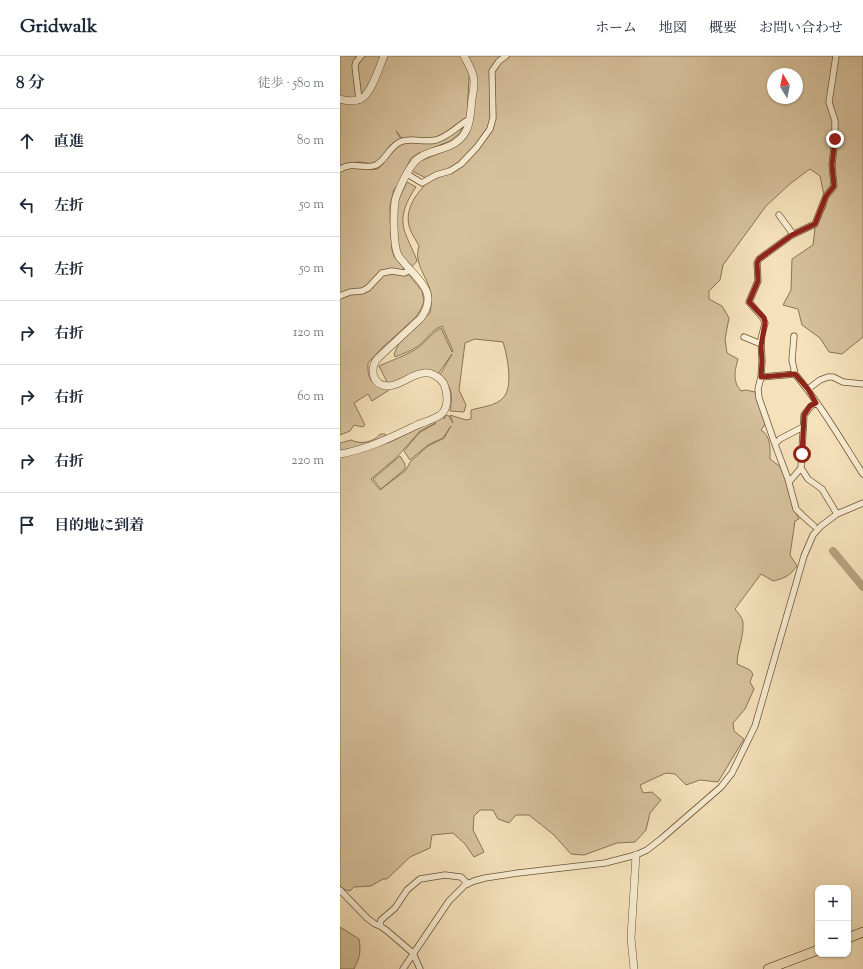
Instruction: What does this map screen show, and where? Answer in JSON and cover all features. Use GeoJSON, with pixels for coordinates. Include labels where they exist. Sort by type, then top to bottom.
{"type":"FeatureCollection","features":[{"type":"Feature","properties":{"kind":"highway"},"geometry":{"type":"LineString","coordinates":[[851,937],[863,932]]}},
{"type":"Feature","properties":{"kind":"highway"},"geometry":{"type":"LineString","coordinates":[[768,969],[815,951]]}},
{"type":"Feature","properties":{"kind":"street"},"geometry":{"type":"LineString","coordinates":[[359,100],[355,66],[356,62],[361,56]]}},
{"type":"Feature","properties":{"kind":"street"},"geometry":{"type":"LineString","coordinates":[[340,99],[349,101],[359,100],[368,93],[384,56]]}},
{"type":"Feature","properties":{"kind":"street"},"geometry":{"type":"LineString","coordinates":[[340,454],[365,449],[391,438],[439,416],[445,407],[447,393],[444,384],[434,375],[425,373],[419,374],[395,385],[388,386],[376,381],[372,368],[374,362],[421,318],[426,311],[428,298],[423,283],[398,256],[396,250],[394,218],[396,197],[414,163],[420,157],[453,144],[460,140],[466,132],[470,119],[474,81],[464,56]]}},
{"type":"Feature","properties":{"kind":"street"},"geometry":{"type":"LineString","coordinates":[[408,174],[422,183],[436,175],[455,169],[477,147],[492,125],[492,71],[499,61],[506,56]]}},
{"type":"Feature","properties":{"kind":"street"},"geometry":{"type":"LineString","coordinates":[[814,526],[796,509],[789,482],[759,398],[758,390],[761,377],[761,344],[765,323],[764,318],[749,302],[758,281],[757,263],[759,259],[793,234],[815,224],[826,196],[834,186],[832,165],[835,121],[829,102],[836,56]]}},
{"type":"Feature","properties":{"kind":"street"},"geometry":{"type":"LineString","coordinates":[[340,169],[356,164],[371,167],[381,162],[390,149],[400,142],[409,140],[422,142],[438,140],[448,135],[470,119]]}},
{"type":"Feature","properties":{"kind":"street"},"geometry":{"type":"LineString","coordinates":[[779,215],[793,234]]}},
{"type":"Feature","properties":{"kind":"street"},"geometry":{"type":"LineString","coordinates":[[340,296],[350,292],[362,291],[371,287],[378,276],[382,273],[392,271],[404,273],[410,270]]}},
{"type":"Feature","properties":{"kind":"street"},"geometry":{"type":"LineString","coordinates":[[794,336],[792,360],[795,374],[808,389],[863,474]]}},
{"type":"Feature","properties":{"kind":"street"},"geometry":{"type":"LineString","coordinates":[[744,337],[761,344]]}},
{"type":"Feature","properties":{"kind":"street"},"geometry":{"type":"LineString","coordinates":[[761,377],[795,374]]}},
{"type":"Feature","properties":{"kind":"street"},"geometry":{"type":"LineString","coordinates":[[808,389],[820,380],[828,377],[833,377],[844,382],[863,384]]}},
{"type":"Feature","properties":{"kind":"street"},"geometry":{"type":"LineString","coordinates":[[816,403],[810,406],[804,415],[801,468],[808,479],[822,489],[837,514]]}},
{"type":"Feature","properties":{"kind":"street"},"geometry":{"type":"LineString","coordinates":[[775,444],[784,436],[803,427]]}},
{"type":"Feature","properties":{"kind":"street"},"geometry":{"type":"LineString","coordinates":[[789,482],[801,468]]}},
{"type":"Feature","properties":{"kind":"street"},"geometry":{"type":"LineString","coordinates":[[403,969],[449,901],[456,892],[468,884],[485,878],[604,863],[636,855],[647,850],[661,839],[727,781],[755,726],[809,542],[821,526],[837,514],[863,503]]}},
{"type":"Feature","properties":{"kind":"street"},"geometry":{"type":"LineString","coordinates":[[634,969],[631,938],[636,855]]}},
{"type":"Feature","properties":{"kind":"street"},"geometry":{"type":"LineString","coordinates":[[380,926],[381,920],[396,908],[407,890],[420,879],[444,875],[462,877],[468,884]]}},
{"type":"Feature","properties":{"kind":"street"},"geometry":{"type":"LineString","coordinates":[[340,890],[367,918],[380,926],[413,953],[420,969]]}},
{"type":"Feature","properties":{"kind":"shaded area"},"geometry":{"type":"Polygon","coordinates":[[[340,56],[863,56],[863,337],[842,354],[829,352],[820,338],[802,325],[798,309],[783,305],[791,290],[792,259],[813,245],[815,228],[826,206],[820,176],[810,169],[791,183],[766,206],[723,265],[720,280],[709,291],[709,299],[722,306],[729,318],[725,339],[727,353],[738,359],[735,371],[736,383],[741,391],[746,390],[755,392],[766,423],[761,430],[768,439],[770,459],[782,468],[793,507],[799,519],[795,521],[790,555],[797,566],[787,576],[773,581],[761,574],[735,609],[743,621],[737,664],[750,670],[753,674],[750,682],[754,689],[745,709],[733,723],[734,731],[744,739],[718,782],[700,780],[686,785],[675,774],[666,773],[640,785],[643,793],[652,792],[661,800],[650,813],[646,830],[635,842],[617,843],[584,855],[571,854],[554,835],[529,815],[516,815],[509,823],[498,819],[493,810],[480,810],[474,816],[473,830],[484,852],[474,857],[465,844],[453,833],[432,835],[430,848],[410,857],[387,879],[383,879],[371,886],[354,887],[350,891],[343,889],[340,886],[340,443],[351,440],[355,442],[367,442],[371,441],[380,434],[385,434],[388,443],[444,416],[444,419],[446,415],[449,416],[453,423],[450,415],[466,420],[471,419],[471,410],[492,405],[503,398],[506,393],[509,379],[508,363],[503,342],[475,339],[465,343],[459,390],[466,405],[464,412],[450,411],[451,392],[440,375],[452,354],[438,374],[431,372],[388,384],[379,366],[415,350],[441,328],[452,352],[453,351],[442,326],[435,330],[415,348],[395,357],[394,354],[399,343],[430,313],[431,306],[429,288],[419,265],[419,246],[408,222],[408,215],[412,202],[420,190],[430,180],[412,171],[418,162],[445,151],[467,136],[474,71],[469,76],[467,118],[459,134],[450,141],[417,154],[411,158],[398,185],[394,189],[390,206],[392,250],[394,256],[422,291],[424,302],[416,317],[368,363],[369,374],[372,382],[383,389],[389,390],[372,401],[368,394],[354,403],[365,425],[363,427],[354,425],[350,431],[340,435],[340,171],[351,167],[372,169],[379,168],[402,138],[396,131],[401,139],[393,144],[379,161],[373,164],[360,162],[348,163],[340,167],[340,56]],[[436,423],[420,431],[396,458],[371,479],[380,490],[406,470],[410,462],[428,446],[444,438],[451,426],[443,438],[428,445],[410,460],[404,451],[419,433],[436,423]]]}},
{"type":"Feature","properties":{"kind":"shaded area"},"geometry":{"type":"Polygon","coordinates":[[[407,182],[416,187],[408,201],[403,217],[405,232],[417,261],[411,268],[398,251],[396,216],[398,201],[407,182]]]}},
{"type":"Feature","properties":{"kind":"shaded area"},"geometry":{"type":"Polygon","coordinates":[[[400,456],[405,464],[405,469],[381,489],[373,479],[400,456]]]}},
{"type":"Feature","properties":{"kind":"shaded area"},"geometry":{"type":"Polygon","coordinates":[[[340,927],[359,939],[360,954],[354,969],[340,969],[340,927]]]}},
{"type":"Feature","properties":{"kind":"waterway"},"geometry":{"type":"LineString","coordinates":[[833,551],[863,587]]}},
{"type":"Feature","properties":{"kind":"route"},"geometry":{"type":"LineString","coordinates":[[802,454],[804,415],[810,406],[816,403],[808,389],[795,374],[761,377],[761,339],[765,323],[764,318],[749,302],[758,281],[757,263],[759,259],[792,235],[815,224],[826,196],[834,186],[832,165],[835,139]]}}]}
